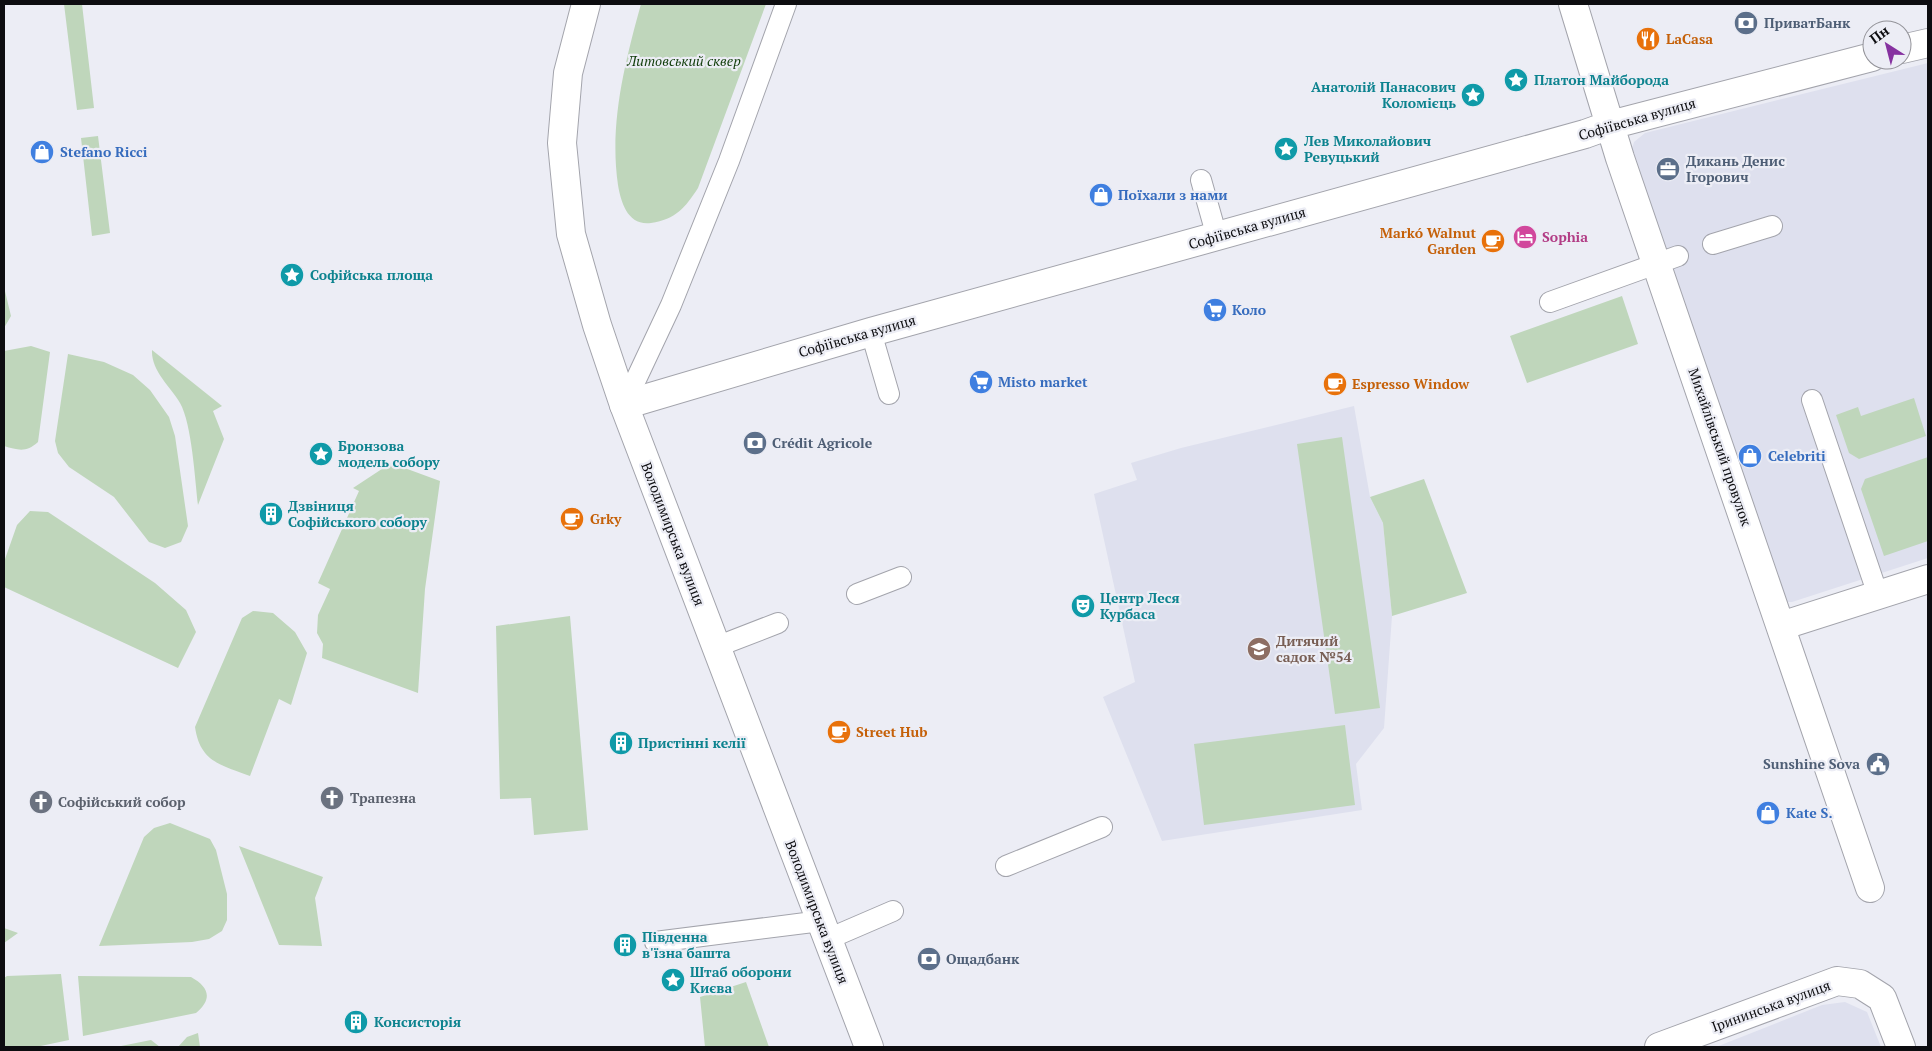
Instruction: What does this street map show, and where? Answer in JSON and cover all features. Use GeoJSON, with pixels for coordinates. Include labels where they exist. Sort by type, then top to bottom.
{"type":"FeatureCollection","features":[{"type":"Feature","properties":{"kind":"street","name":"Володимирська вулиця"},"geometry":{"type":"LineString","coordinates":[[586,4],[568,72],[562,143],[571,234],[597,325],[624,405],[869,1047]]}},
{"type":"Feature","properties":{"kind":"street","name":"Михайлівський провулок"},"geometry":{"type":"LineString","coordinates":[[1574,4],[1610,125],[1668,260],[1781,626],[1870,888]]}},
{"type":"Feature","properties":{"kind":"street"},"geometry":{"type":"LineString","coordinates":[[1912,47],[1928,43]]}},
{"type":"Feature","properties":{"kind":"street","name":"Софіївська вулиця"},"geometry":{"type":"LineString","coordinates":[[624,405],[871,332],[1585,134],[1610,125],[1862,60]]}},
{"type":"Feature","properties":{"kind":"street"},"geometry":{"type":"LineString","coordinates":[[1781,626],[1928,579]]}},
{"type":"Feature","properties":{"kind":"street","name":"Ірининська вулиця"},"geometry":{"type":"LineString","coordinates":[[1659,1047],[1837,981],[1860,984],[1882,998],[1901,1047]]}},
{"type":"Feature","properties":{"kind":"lane"},"geometry":{"type":"LineString","coordinates":[[624,405],[671,305],[729,161],[786,4]]}},
{"type":"Feature","properties":{"kind":"lane"},"geometry":{"type":"LineString","coordinates":[[1201,180],[1217,237]]}},
{"type":"Feature","properties":{"kind":"lane"},"geometry":{"type":"LineString","coordinates":[[1713,244],[1772,226]]}},
{"type":"Feature","properties":{"kind":"lane"},"geometry":{"type":"LineString","coordinates":[[1550,302],[1668,260]]}},
{"type":"Feature","properties":{"kind":"lane"},"geometry":{"type":"LineString","coordinates":[[871,332],[889,394]]}},
{"type":"Feature","properties":{"kind":"lane"},"geometry":{"type":"LineString","coordinates":[[1812,400],[1878,595]]}},
{"type":"Feature","properties":{"kind":"lane"},"geometry":{"type":"LineString","coordinates":[[857,594],[901,577]]}},
{"type":"Feature","properties":{"kind":"lane"},"geometry":{"type":"LineString","coordinates":[[716,647],[778,624]]}},
{"type":"Feature","properties":{"kind":"lane"},"geometry":{"type":"LineString","coordinates":[[1006,866],[1102,828]]}},
{"type":"Feature","properties":{"kind":"lane"},"geometry":{"type":"LineString","coordinates":[[655,942],[824,930],[893,911]]}},
{"type":"Feature","properties":{"kind":"shaded area"},"geometry":{"type":"Polygon","coordinates":[[[1928,63],[1928,558],[1792,602],[1786,602],[1632,156],[1632,149],[1634,142],[1645,133],[1900,70],[1912,70],[1912,67],[1928,63]]]}},
{"type":"Feature","properties":{"kind":"shaded area","name":"Дитячий садок №54"},"geometry":{"type":"Polygon","coordinates":[[[1354,406],[1370,497],[1383,523],[1392,616],[1384,728],[1356,764],[1362,810],[1162,841],[1103,697],[1135,682],[1094,494],[1137,480],[1131,463],[1181,448],[1354,406]]]}},
{"type":"Feature","properties":{"kind":"shaded area"},"geometry":{"type":"Polygon","coordinates":[[[1845,1002],[1867,1012],[1881,1047],[1716,1047],[1822,1005],[1845,1002]]]}},
{"type":"Feature","properties":{"kind":"green space"},"geometry":{"type":"Polygon","coordinates":[[[64,4],[82,4],[94,108],[77,110],[64,4]]]}},
{"type":"Feature","properties":{"kind":"green space","name":"Литовський сквер"},"geometry":{"type":"Polygon","coordinates":[[[641,4],[766,4],[698,188],[679,212],[667,219],[651,223],[637,221],[627,212],[619,192],[616,162],[617,116],[620,93],[629,48],[641,4]]]}},
{"type":"Feature","properties":{"kind":"green space"},"geometry":{"type":"Polygon","coordinates":[[[98,136],[110,233],[92,236],[81,138],[98,136]]]}},
{"type":"Feature","properties":{"kind":"green space"},"geometry":{"type":"Polygon","coordinates":[[[4,287],[11,316],[4,328],[4,287]]]}},
{"type":"Feature","properties":{"kind":"green space"},"geometry":{"type":"Polygon","coordinates":[[[1622,296],[1638,344],[1527,383],[1510,336],[1622,296]]]}},
{"type":"Feature","properties":{"kind":"green space"},"geometry":{"type":"Polygon","coordinates":[[[31,346],[50,352],[38,442],[30,448],[18,449],[4,446],[4,351],[31,346]]]}},
{"type":"Feature","properties":{"kind":"green space"},"geometry":{"type":"Polygon","coordinates":[[[152,350],[222,406],[213,411],[224,439],[198,505],[192,452],[184,412],[180,403],[158,372],[152,350]]]}},
{"type":"Feature","properties":{"kind":"green space"},"geometry":{"type":"Polygon","coordinates":[[[68,354],[104,362],[133,375],[150,390],[169,417],[175,436],[188,526],[181,542],[165,548],[149,542],[114,497],[69,467],[58,453],[55,441],[68,354]]]}},
{"type":"Feature","properties":{"kind":"green space"},"geometry":{"type":"Polygon","coordinates":[[[1914,398],[1926,436],[1859,459],[1849,453],[1836,415],[1858,407],[1861,416],[1914,398]]]}},
{"type":"Feature","properties":{"kind":"green space"},"geometry":{"type":"Polygon","coordinates":[[[1342,437],[1380,708],[1335,714],[1297,444],[1342,437]]]}},
{"type":"Feature","properties":{"kind":"green space"},"geometry":{"type":"Polygon","coordinates":[[[1928,457],[1928,541],[1884,556],[1861,489],[1865,479],[1928,457]]]}},
{"type":"Feature","properties":{"kind":"green space"},"geometry":{"type":"Polygon","coordinates":[[[391,463],[440,481],[425,589],[418,693],[322,658],[323,644],[317,633],[318,615],[330,589],[318,583],[359,491],[353,488],[391,463]]]}},
{"type":"Feature","properties":{"kind":"green space"},"geometry":{"type":"Polygon","coordinates":[[[1424,479],[1467,593],[1392,616],[1383,523],[1370,497],[1424,479]]]}},
{"type":"Feature","properties":{"kind":"green space"},"geometry":{"type":"Polygon","coordinates":[[[30,511],[48,512],[155,583],[186,610],[196,632],[178,668],[4,587],[4,562],[17,525],[30,511]]]}},
{"type":"Feature","properties":{"kind":"green space"},"geometry":{"type":"Polygon","coordinates":[[[253,611],[273,613],[295,632],[307,653],[291,705],[279,699],[250,776],[221,765],[207,755],[198,739],[195,727],[242,618],[253,611]]]}},
{"type":"Feature","properties":{"kind":"green space"},"geometry":{"type":"Polygon","coordinates":[[[570,616],[588,830],[534,835],[531,798],[500,799],[496,626],[570,616]]]}},
{"type":"Feature","properties":{"kind":"green space"},"geometry":{"type":"Polygon","coordinates":[[[1345,725],[1355,805],[1204,825],[1194,744],[1345,725]]]}},
{"type":"Feature","properties":{"kind":"green space"},"geometry":{"type":"Polygon","coordinates":[[[170,823],[210,839],[216,850],[227,894],[227,920],[222,931],[209,939],[192,942],[99,946],[144,837],[154,828],[170,823]]]}},
{"type":"Feature","properties":{"kind":"green space"},"geometry":{"type":"Polygon","coordinates":[[[239,846],[323,877],[315,898],[322,946],[279,945],[239,846]]]}},
{"type":"Feature","properties":{"kind":"green space"},"geometry":{"type":"Polygon","coordinates":[[[4,928],[18,933],[4,943],[4,928]]]}},
{"type":"Feature","properties":{"kind":"green space"},"geometry":{"type":"Polygon","coordinates":[[[61,974],[69,1040],[36,1047],[4,1047],[4,978],[7,976],[61,974]]]}},
{"type":"Feature","properties":{"kind":"green space"},"geometry":{"type":"Polygon","coordinates":[[[78,976],[191,977],[202,985],[207,998],[196,1013],[83,1036],[78,976]]]}},
{"type":"Feature","properties":{"kind":"green space"},"geometry":{"type":"Polygon","coordinates":[[[746,982],[769,1047],[705,1047],[700,997],[746,982]]]}},
{"type":"Feature","properties":{"kind":"green space"},"geometry":{"type":"Polygon","coordinates":[[[198,1033],[200,1047],[178,1047],[187,1037],[198,1033]]]}},
{"type":"Feature","properties":{"kind":"green space"},"geometry":{"type":"Polygon","coordinates":[[[151,1040],[160,1047],[116,1047],[151,1040]]]}},
{"type":"Feature","properties":{"kind":"place","name":"ПриватБанк"},"geometry":{"type":"Point","coordinates":[1746,23]}},
{"type":"Feature","properties":{"kind":"place","name":"LaCasa"},"geometry":{"type":"Point","coordinates":[1648,39]}},
{"type":"Feature","properties":{"kind":"place","name":"Платон Майборода"},"geometry":{"type":"Point","coordinates":[1516,80]}},
{"type":"Feature","properties":{"kind":"place","name":"Анатолій Панасович Коломієць"},"geometry":{"type":"Point","coordinates":[1473,95]}},
{"type":"Feature","properties":{"kind":"place","name":"Лев Миколайович Ревуцький"},"geometry":{"type":"Point","coordinates":[1286,149]}},
{"type":"Feature","properties":{"kind":"place","name":"Stefano Ricci"},"geometry":{"type":"Point","coordinates":[42,152]}},
{"type":"Feature","properties":{"kind":"place","name":"Дикань Денис Ігорович"},"geometry":{"type":"Point","coordinates":[1668,169]}},
{"type":"Feature","properties":{"kind":"place","name":"Поїхали з нами"},"geometry":{"type":"Point","coordinates":[1101,195]}},
{"type":"Feature","properties":{"kind":"place","name":"Sophia"},"geometry":{"type":"Point","coordinates":[1525,237]}},
{"type":"Feature","properties":{"kind":"place","name":"Markó Walnut Garden"},"geometry":{"type":"Point","coordinates":[1493,241]}},
{"type":"Feature","properties":{"kind":"place","name":"Софійська площа"},"geometry":{"type":"Point","coordinates":[292,275]}},
{"type":"Feature","properties":{"kind":"place","name":"Коло"},"geometry":{"type":"Point","coordinates":[1215,310]}},
{"type":"Feature","properties":{"kind":"place","name":"Misto market"},"geometry":{"type":"Point","coordinates":[981,382]}},
{"type":"Feature","properties":{"kind":"place","name":"Espresso Window"},"geometry":{"type":"Point","coordinates":[1335,384]}},
{"type":"Feature","properties":{"kind":"place","name":"Crédit Agricole"},"geometry":{"type":"Point","coordinates":[755,443]}},
{"type":"Feature","properties":{"kind":"place","name":"Бронзова модель собору"},"geometry":{"type":"Point","coordinates":[321,454]}},
{"type":"Feature","properties":{"kind":"place","name":"Celebriti"},"geometry":{"type":"Point","coordinates":[1750,456]}},
{"type":"Feature","properties":{"kind":"place","name":"Дзвіниця Софійського собору"},"geometry":{"type":"Point","coordinates":[271,514]}},
{"type":"Feature","properties":{"kind":"place","name":"Grky"},"geometry":{"type":"Point","coordinates":[572,519]}},
{"type":"Feature","properties":{"kind":"place","name":"Центр Леся Курбаса"},"geometry":{"type":"Point","coordinates":[1083,606]}},
{"type":"Feature","properties":{"kind":"place","name":"Дитячий садок №54"},"geometry":{"type":"Point","coordinates":[1259,649]}},
{"type":"Feature","properties":{"kind":"place","name":"Street Hub"},"geometry":{"type":"Point","coordinates":[839,732]}},
{"type":"Feature","properties":{"kind":"place","name":"Пристінні келії"},"geometry":{"type":"Point","coordinates":[621,743]}},
{"type":"Feature","properties":{"kind":"place","name":"Sunshine Sova"},"geometry":{"type":"Point","coordinates":[1878,764]}},
{"type":"Feature","properties":{"kind":"place","name":"Трапезна"},"geometry":{"type":"Point","coordinates":[332,798]}},
{"type":"Feature","properties":{"kind":"place","name":"Софійський собор"},"geometry":{"type":"Point","coordinates":[41,802]}},
{"type":"Feature","properties":{"kind":"place","name":"Kate S."},"geometry":{"type":"Point","coordinates":[1768,813]}},
{"type":"Feature","properties":{"kind":"place","name":"Південна в'їзна башта"},"geometry":{"type":"Point","coordinates":[625,945]}},
{"type":"Feature","properties":{"kind":"place","name":"Ощадбанк"},"geometry":{"type":"Point","coordinates":[929,959]}},
{"type":"Feature","properties":{"kind":"place","name":"Штаб оборони Києва"},"geometry":{"type":"Point","coordinates":[673,980]}},
{"type":"Feature","properties":{"kind":"place","name":"Консисторія"},"geometry":{"type":"Point","coordinates":[356,1022]}}]}
